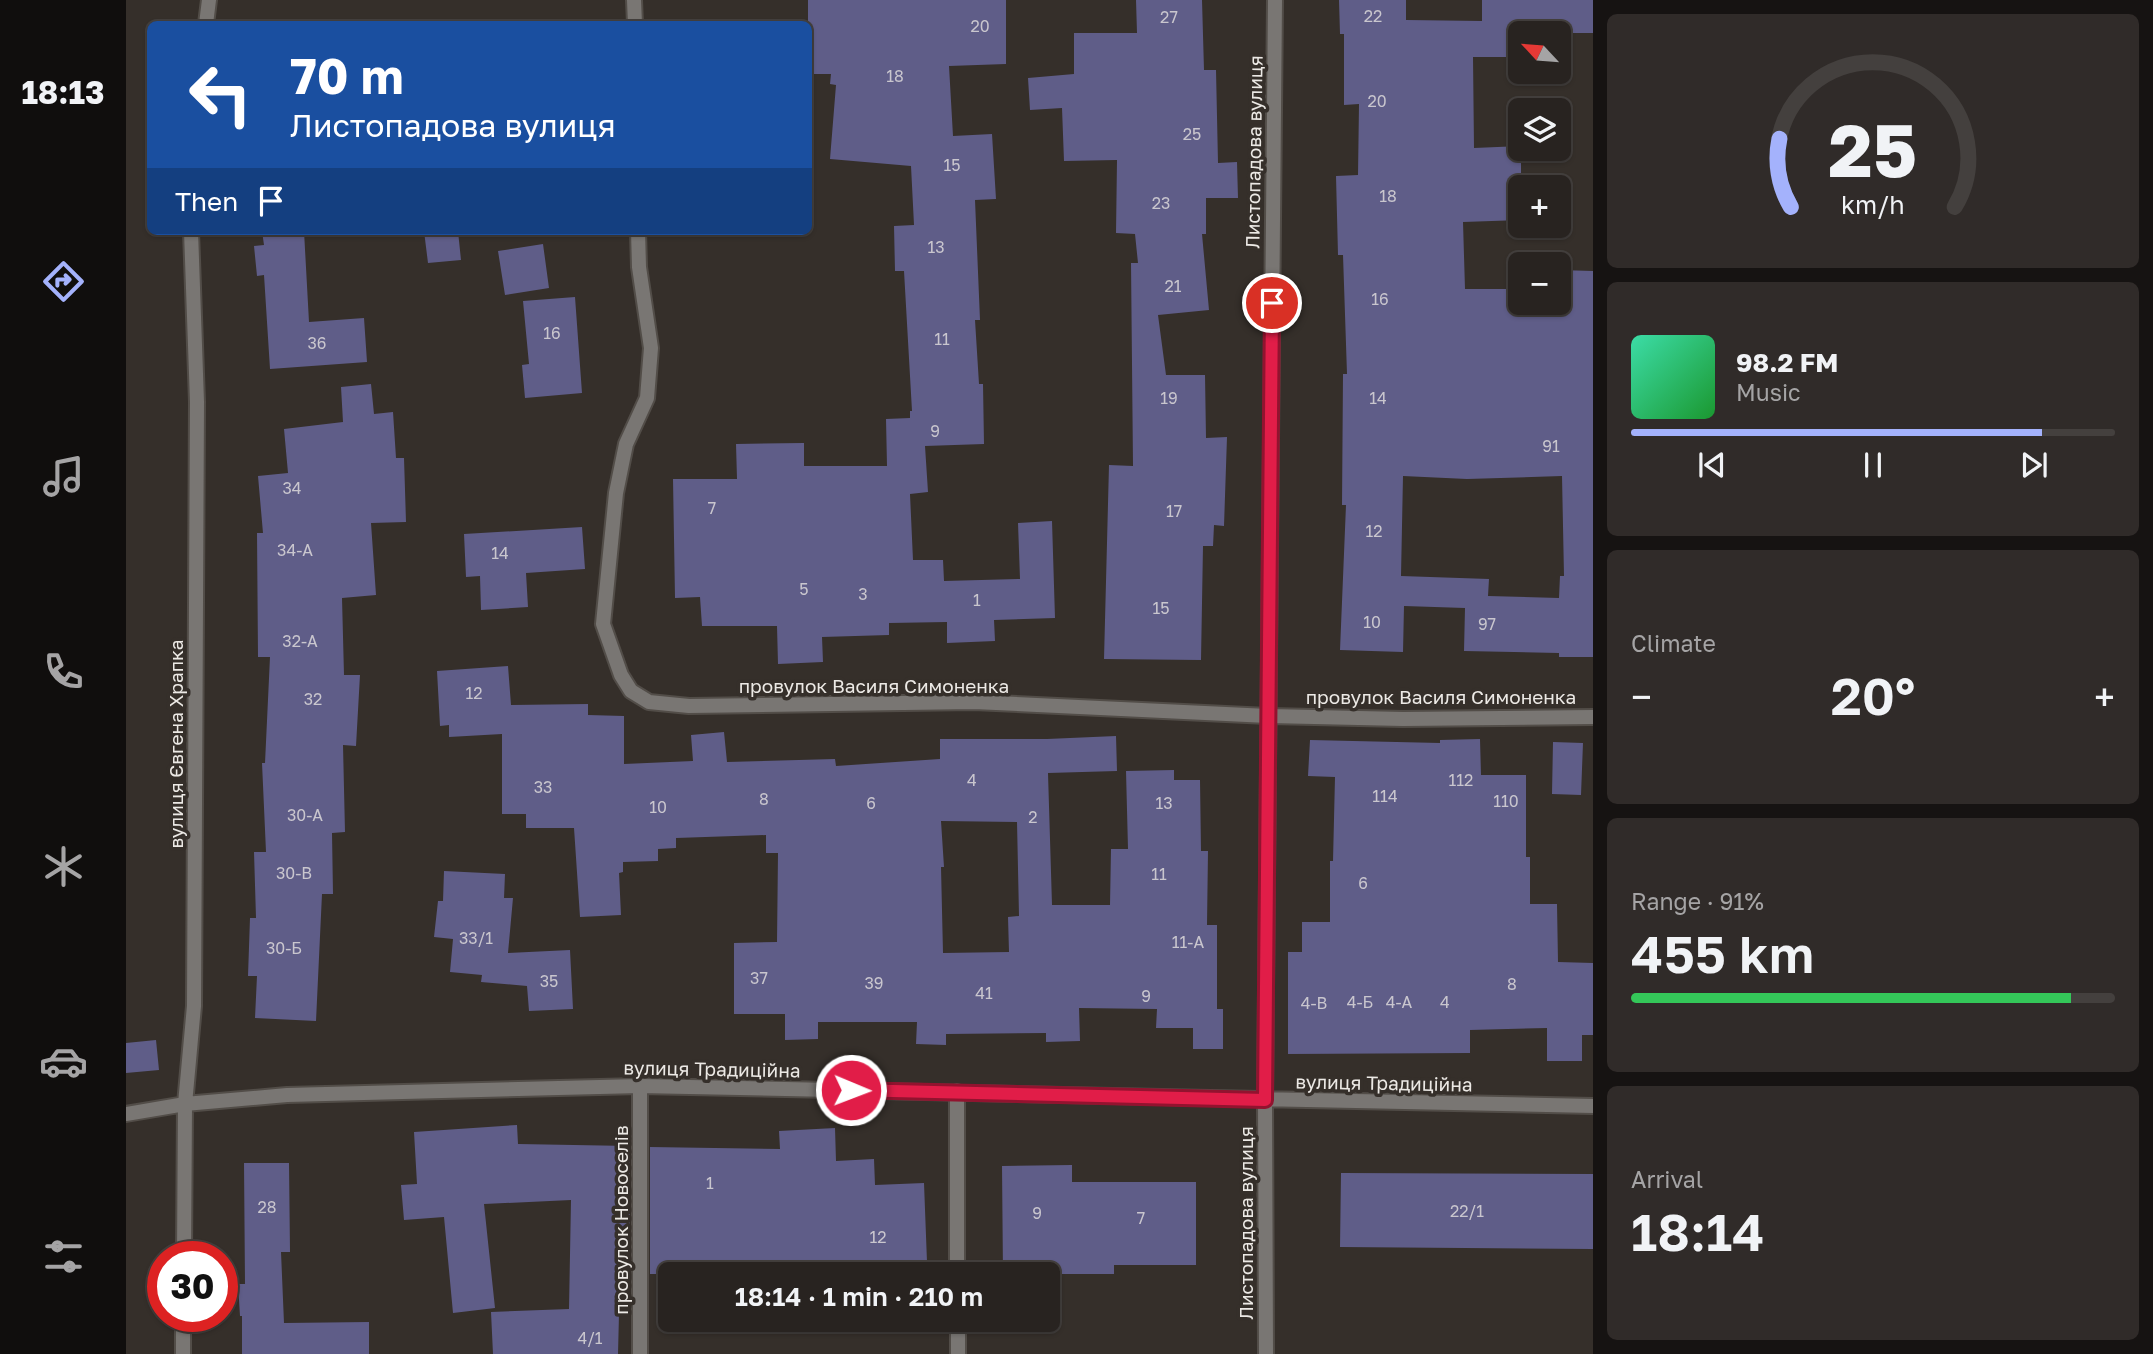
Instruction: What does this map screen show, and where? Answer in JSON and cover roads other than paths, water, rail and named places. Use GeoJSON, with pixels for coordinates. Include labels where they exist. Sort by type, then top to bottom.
{"type":"FeatureCollection","features":[{"type":"Feature","properties":{"kind":"street"},"geometry":{"type":"LineString","coordinates":[[206,21],[209,0]]}},
{"type":"Feature","properties":{"kind":"street"},"geometry":{"type":"LineString","coordinates":[[634,0],[635,21]]}},
{"type":"Feature","properties":{"kind":"street","name":"Листопадова вулиця"},"geometry":{"type":"LineString","coordinates":[[1266,1354],[1265,1100],[1275,0]]}},
{"type":"Feature","properties":{"kind":"street","name":"вулиця Євгена Храпка"},"geometry":{"type":"LineString","coordinates":[[184,1241],[185,1104],[194,1006],[197,402],[191,235]]}},
{"type":"Feature","properties":{"kind":"street","name":"провулок Василя Симоненка"},"geometry":{"type":"LineString","coordinates":[[638,235],[639,267],[651,348],[647,398],[626,444],[616,493],[603,624],[621,675],[632,691],[649,702],[689,706],[974,702],[1268,716],[1403,719],[1593,717]]}},
{"type":"Feature","properties":{"kind":"street","name":"вулиця Традиційна"},"geometry":{"type":"LineString","coordinates":[[126,1114],[185,1104],[287,1096],[640,1086],[1593,1106]]}},
{"type":"Feature","properties":{"kind":"street","name":"провулок Новоселів"},"geometry":{"type":"LineString","coordinates":[[640,1086],[640,1354]]}},
{"type":"Feature","properties":{"kind":"street"},"geometry":{"type":"LineString","coordinates":[[957,1092],[957,1262]]}},
{"type":"Feature","properties":{"kind":"street"},"geometry":{"type":"LineString","coordinates":[[183,1332],[183,1354]]}},
{"type":"Feature","properties":{"kind":"street"},"geometry":{"type":"LineString","coordinates":[[957,1332],[958,1354]]}}]}
